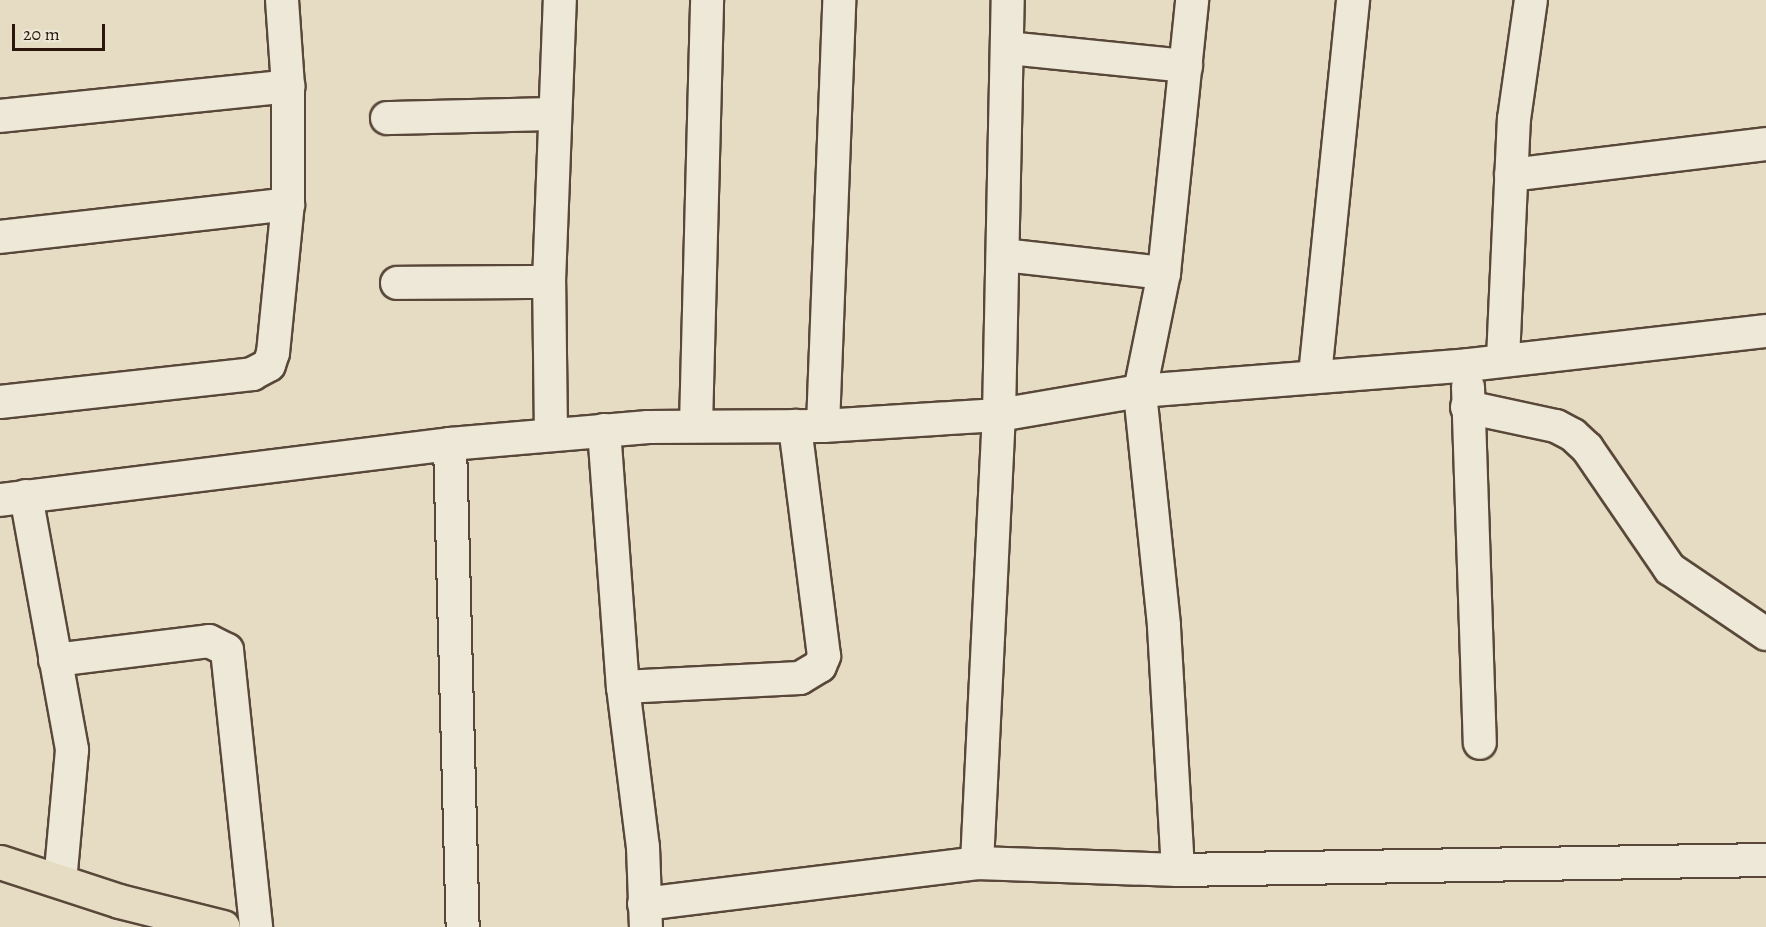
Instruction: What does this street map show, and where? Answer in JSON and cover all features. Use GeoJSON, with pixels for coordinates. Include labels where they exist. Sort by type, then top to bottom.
{"type":"FeatureCollection","features":[{"type":"Feature","properties":{"kind":"main road"},"geometry":{"type":"LineString","coordinates":[[0,862],[119,901],[223,927]]}},
{"type":"Feature","properties":{"kind":"street"},"geometry":{"type":"LineString","coordinates":[[0,402],[262,372],[273,353],[288,204],[288,86],[282,0]]}},
{"type":"Feature","properties":{"kind":"street"},"geometry":{"type":"LineString","coordinates":[[551,435],[549,282],[560,0]]}},
{"type":"Feature","properties":{"kind":"street"},"geometry":{"type":"LineString","coordinates":[[696,425],[707,0]]}},
{"type":"Feature","properties":{"kind":"street"},"geometry":{"type":"LineString","coordinates":[[623,687],[800,678],[820,666],[824,656],[809,426],[839,0]]}},
{"type":"Feature","properties":{"kind":"street"},"geometry":{"type":"LineString","coordinates":[[977,863],[999,415],[1008,0]]}},
{"type":"Feature","properties":{"kind":"street"},"geometry":{"type":"LineString","coordinates":[[1178,870],[1164,625],[1140,391],[1164,273],[1192,0]]}},
{"type":"Feature","properties":{"kind":"street"},"geometry":{"type":"LineString","coordinates":[[1315,375],[1353,0]]}},
{"type":"Feature","properties":{"kind":"street"},"geometry":{"type":"LineString","coordinates":[[1503,359],[1514,119],[1531,0]]}},
{"type":"Feature","properties":{"kind":"street"},"geometry":{"type":"LineString","coordinates":[[1008,48],[1186,66]]}},
{"type":"Feature","properties":{"kind":"street"},"geometry":{"type":"LineString","coordinates":[[0,116],[288,86]]}},
{"type":"Feature","properties":{"kind":"street"},"geometry":{"type":"LineString","coordinates":[[387,118],[555,114]]}},
{"type":"Feature","properties":{"kind":"street"},"geometry":{"type":"LineString","coordinates":[[1511,175],[1766,144]]}},
{"type":"Feature","properties":{"kind":"street"},"geometry":{"type":"LineString","coordinates":[[0,237],[288,204]]}},
{"type":"Feature","properties":{"kind":"street"},"geometry":{"type":"LineString","coordinates":[[1003,255],[1164,273]]}},
{"type":"Feature","properties":{"kind":"street"},"geometry":{"type":"LineString","coordinates":[[397,282],[549,282]]}},
{"type":"Feature","properties":{"kind":"street"},"geometry":{"type":"LineString","coordinates":[[60,881],[72,750],[55,660],[13,498],[450,444],[604,430],[696,425],[809,426],[999,415],[1140,391],[1315,375],[1468,365],[1503,359],[1766,332]]}},
{"type":"Feature","properties":{"kind":"street"},"geometry":{"type":"LineString","coordinates":[[1468,365],[1467,407],[1480,743]]}},
{"type":"Feature","properties":{"kind":"street"},"geometry":{"type":"LineString","coordinates":[[1467,407],[1556,426],[1573,435],[1587,448],[1670,569],[1766,634]]}},
{"type":"Feature","properties":{"kind":"street"},"geometry":{"type":"LineString","coordinates":[[604,430],[623,687],[643,847],[645,916],[977,863],[1178,870],[1766,860]]}},
{"type":"Feature","properties":{"kind":"street"},"geometry":{"type":"LineString","coordinates":[[450,444],[463,927]]}},
{"type":"Feature","properties":{"kind":"street"},"geometry":{"type":"LineString","coordinates":[[55,660],[209,640],[227,650],[256,927]]}}]}
